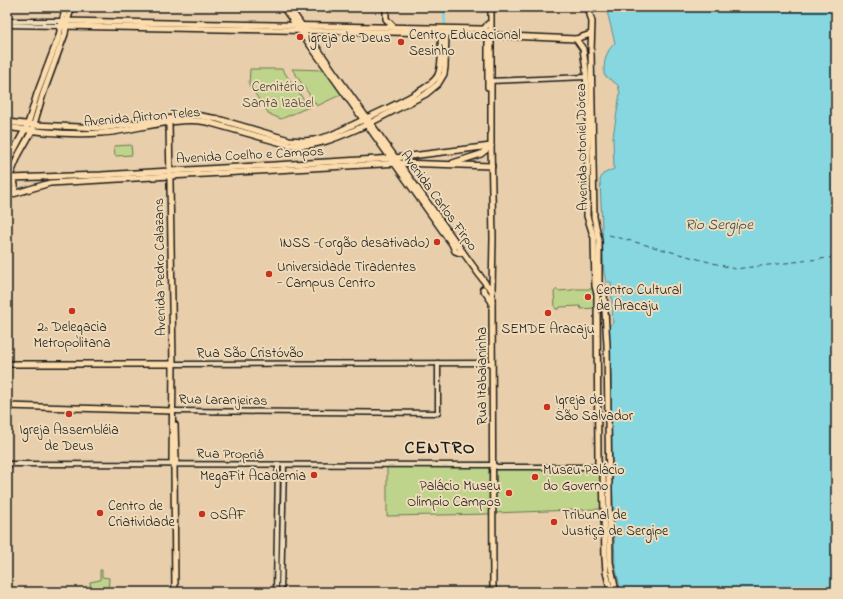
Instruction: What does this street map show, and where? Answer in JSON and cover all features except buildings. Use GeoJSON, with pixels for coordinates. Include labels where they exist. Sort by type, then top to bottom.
{"type":"FeatureCollection","features":[{"type":"Feature","properties":{"kind":"main road"},"geometry":{"type":"LineString","coordinates":[[16,193],[15,185],[9,178],[19,154],[33,128],[64,24],[66,7]]}},
{"type":"Feature","properties":{"kind":"main road"},"geometry":{"type":"LineString","coordinates":[[7,163],[28,124],[59,36],[72,7]]}},
{"type":"Feature","properties":{"kind":"main road"},"geometry":{"type":"LineString","coordinates":[[283,7],[300,27],[365,31],[444,31],[483,29],[488,24]]}},
{"type":"Feature","properties":{"kind":"main road"},"geometry":{"type":"LineString","coordinates":[[289,7],[300,27]]}},
{"type":"Feature","properties":{"kind":"main road"},"geometry":{"type":"LineString","coordinates":[[365,31],[368,29],[378,29],[383,27],[386,19],[386,7]]}},
{"type":"Feature","properties":{"kind":"main road"},"geometry":{"type":"LineString","coordinates":[[490,7],[488,24],[490,35]]}},
{"type":"Feature","properties":{"kind":"main road"},"geometry":{"type":"LineString","coordinates":[[490,7],[490,35]]}},
{"type":"Feature","properties":{"kind":"main road","name":"Avenida Otoniel Dórea"},"geometry":{"type":"LineString","coordinates":[[588,7],[592,17],[594,209],[599,240],[597,286]]}},
{"type":"Feature","properties":{"kind":"main road"},"geometry":{"type":"LineString","coordinates":[[386,19],[394,27]]}},
{"type":"Feature","properties":{"kind":"main road"},"geometry":{"type":"LineString","coordinates":[[64,24],[394,27],[490,35],[576,39],[591,34]]}},
{"type":"Feature","properties":{"kind":"main road","name":"Avenida Carlos Firpo"},"geometry":{"type":"LineString","coordinates":[[300,27],[392,158],[492,290]]}},
{"type":"Feature","properties":{"kind":"main road","name":"Avenida Airton Teles"},"geometry":{"type":"LineString","coordinates":[[33,128],[102,133],[169,123],[195,121],[207,122],[289,145],[312,146],[324,143],[367,121],[418,92],[434,80],[439,70],[444,31]]}},
{"type":"Feature","properties":{"kind":"main road","name":"Rua Itabaianinha"},"geometry":{"type":"LineString","coordinates":[[490,35],[489,146],[492,166],[493,236],[493,592]]}},
{"type":"Feature","properties":{"kind":"main road","name":"Avenida Otoniel Dórea"},"geometry":{"type":"LineString","coordinates":[[576,39],[583,49],[586,77],[588,120],[587,216],[594,238],[597,286]]}},
{"type":"Feature","properties":{"kind":"main road","name":"Avenida Airton Teles"},"geometry":{"type":"LineString","coordinates":[[33,128],[102,128],[195,115],[218,119],[289,140],[304,141],[329,136],[367,121]]}},
{"type":"Feature","properties":{"kind":"main road"},"geometry":{"type":"LineString","coordinates":[[7,122],[28,124],[33,128]]}},
{"type":"Feature","properties":{"kind":"main road","name":"Avenida Pedro Calazans"},"geometry":{"type":"LineString","coordinates":[[169,123],[173,411],[176,461],[174,464],[175,592]]}},
{"type":"Feature","properties":{"kind":"main road"},"geometry":{"type":"LineString","coordinates":[[7,126],[25,130],[33,128]]}},
{"type":"Feature","properties":{"kind":"main road"},"geometry":{"type":"LineString","coordinates":[[448,164],[481,154],[489,146]]}},
{"type":"Feature","properties":{"kind":"main road","name":"Avenida Coelho e Campos"},"geometry":{"type":"LineString","coordinates":[[7,198],[16,193],[50,183],[170,173],[392,158],[489,146]]}},
{"type":"Feature","properties":{"kind":"main road","name":"Avenida Carlos Firpo"},"geometry":{"type":"LineString","coordinates":[[396,163],[449,239],[453,248],[458,253],[462,251]]}},
{"type":"Feature","properties":{"kind":"main road","name":"Avenida Coelho e Campos"},"geometry":{"type":"LineString","coordinates":[[9,178],[170,173],[396,163],[492,166]]}},
{"type":"Feature","properties":{"kind":"main road"},"geometry":{"type":"LineString","coordinates":[[611,592],[605,561],[603,471],[599,467],[598,463],[597,286],[602,288],[604,293],[607,330],[610,562],[616,592]]}},
{"type":"Feature","properties":{"kind":"main road"},"geometry":{"type":"LineString","coordinates":[[483,289],[492,303]]}},
{"type":"Feature","properties":{"kind":"main road","name":"Rua São Cristóvão"},"geometry":{"type":"LineString","coordinates":[[7,364],[173,364]]}},
{"type":"Feature","properties":{"kind":"main road","name":"Rua Laranjeiras"},"geometry":{"type":"LineString","coordinates":[[7,406],[173,411]]}},
{"type":"Feature","properties":{"kind":"street"},"geometry":{"type":"LineString","coordinates":[[7,21],[64,24]]}},
{"type":"Feature","properties":{"kind":"street"},"geometry":{"type":"LineString","coordinates":[[7,25],[64,24]]}},
{"type":"Feature","properties":{"kind":"street"},"geometry":{"type":"LineString","coordinates":[[490,81],[586,77]]}},
{"type":"Feature","properties":{"kind":"street","name":"Rua Laranjeiras"},"geometry":{"type":"LineString","coordinates":[[173,411],[438,413],[438,363]]}},
{"type":"Feature","properties":{"kind":"street","name":"Rua São Cristóvão"},"geometry":{"type":"LineString","coordinates":[[173,364],[492,363]]}},
{"type":"Feature","properties":{"kind":"street","name":"Rua Propriá"},"geometry":{"type":"LineString","coordinates":[[7,464],[493,465],[497,468],[599,467],[608,465]]}},
{"type":"Feature","properties":{"kind":"street"},"geometry":{"type":"LineString","coordinates":[[276,592],[280,465]]}},
{"type":"Feature","properties":{"kind":"street"},"geometry":{"type":"LineString","coordinates":[[280,465],[281,592]]}},
{"type":"Feature","properties":{"kind":"green space","name":"Cemitério Santa Izabel"},"geometry":{"type":"Polygon","coordinates":[[[250,69],[282,69],[309,107],[281,119],[269,114],[249,85],[250,69]]]}},
{"type":"Feature","properties":{"kind":"green space"},"geometry":{"type":"Polygon","coordinates":[[[292,69],[324,70],[342,94],[317,106],[292,69]]]}},
{"type":"Feature","properties":{"kind":"green space"},"geometry":{"type":"Polygon","coordinates":[[[131,145],[132,155],[115,156],[114,146],[131,145]]]}},
{"type":"Feature","properties":{"kind":"green space"},"geometry":{"type":"Polygon","coordinates":[[[557,289],[558,291],[595,289],[595,308],[581,309],[580,306],[560,307],[559,309],[556,309],[554,292],[557,289]]]}},
{"type":"Feature","properties":{"kind":"green space"},"geometry":{"type":"Polygon","coordinates":[[[387,466],[490,467],[490,514],[387,516],[387,466]]]}},
{"type":"Feature","properties":{"kind":"green space"},"geometry":{"type":"Polygon","coordinates":[[[494,469],[595,469],[600,473],[601,509],[494,513],[494,469]]]}},
{"type":"Feature","properties":{"kind":"green space"},"geometry":{"type":"Polygon","coordinates":[[[100,570],[102,570],[102,577],[109,578],[108,592],[91,592],[90,582],[100,580],[100,570]]]}},
{"type":"Feature","properties":{"kind":"water","name":"Rio Sergipe"},"geometry":{"type":"Polygon","coordinates":[[[606,7],[836,7],[836,592],[621,592],[615,565],[612,475],[609,326],[613,323],[611,282],[606,282],[604,273],[600,180],[603,174],[614,169],[613,137],[620,93],[618,85],[604,75],[606,58],[609,50],[615,43],[606,7]]]}},
{"type":"Feature","properties":{"kind":"waterway"},"geometry":{"type":"LineString","coordinates":[[444,7],[445,28]]}},
{"type":"Feature","properties":{"kind":"waterway"},"geometry":{"type":"LineString","coordinates":[[357,127],[380,114]]}},
{"type":"Feature","properties":{"kind":"waterway"},"geometry":{"type":"LineString","coordinates":[[43,128],[97,131]]}},
{"type":"Feature","properties":{"kind":"waterway"},"geometry":{"type":"LineString","coordinates":[[21,146],[26,135]]}},
{"type":"Feature","properties":{"kind":"waterway"},"geometry":{"type":"LineString","coordinates":[[7,174],[14,160]]}},
{"type":"Feature","properties":{"kind":"waterway"},"geometry":{"type":"LineString","coordinates":[[279,592],[281,467]]}},
{"type":"Feature","properties":{"kind":"ferry route"},"geometry":{"type":"LineString","coordinates":[[609,235],[735,269],[836,257]]}},
{"type":"Feature","properties":{"kind":"place","name":"igreja de Deus"},"geometry":{"type":"Point","coordinates":[300,37]}},
{"type":"Feature","properties":{"kind":"place","name":"Centro Educacional Sesinho"},"geometry":{"type":"Point","coordinates":[401,42]}},
{"type":"Feature","properties":{"kind":"place","name":"INSS -(orgão desativado)"},"geometry":{"type":"Point","coordinates":[437,242]}},
{"type":"Feature","properties":{"kind":"place","name":"Universidade Tiradentes - Campus Centro"},"geometry":{"type":"Point","coordinates":[269,274]}},
{"type":"Feature","properties":{"kind":"place","name":"Centro Cultural de Aracaju"},"geometry":{"type":"Point","coordinates":[588,297]}},
{"type":"Feature","properties":{"kind":"place","name":"2ª Delegacia Metropolitana"},"geometry":{"type":"Point","coordinates":[72,311]}},
{"type":"Feature","properties":{"kind":"place","name":"SEMDE Aracaju"},"geometry":{"type":"Point","coordinates":[548,313]}},
{"type":"Feature","properties":{"kind":"place","name":"Igreja de São Salvador"},"geometry":{"type":"Point","coordinates":[547,407]}},
{"type":"Feature","properties":{"kind":"place","name":"Igreja Assembléia de Deus"},"geometry":{"type":"Point","coordinates":[69,414]}},
{"type":"Feature","properties":{"kind":"place","name":"MegaFit Academia"},"geometry":{"type":"Point","coordinates":[314,475]}},
{"type":"Feature","properties":{"kind":"place","name":"Museu Palácio do Governo"},"geometry":{"type":"Point","coordinates":[535,477]}},
{"type":"Feature","properties":{"kind":"place","name":"Palácio Museu Olímpio Campos"},"geometry":{"type":"Point","coordinates":[509,493]}},
{"type":"Feature","properties":{"kind":"place","name":"Centro de Criatividade"},"geometry":{"type":"Point","coordinates":[100,513]}},
{"type":"Feature","properties":{"kind":"place","name":"OSAF"},"geometry":{"type":"Point","coordinates":[202,514]}},
{"type":"Feature","properties":{"kind":"place","name":"Tribunal de Justiça de Sergipe"},"geometry":{"type":"Point","coordinates":[554,522]}},
{"type":"Feature","properties":{"kind":"district","name":"CENTRO"},"geometry":{"type":"Point","coordinates":[440,447]}}]}
